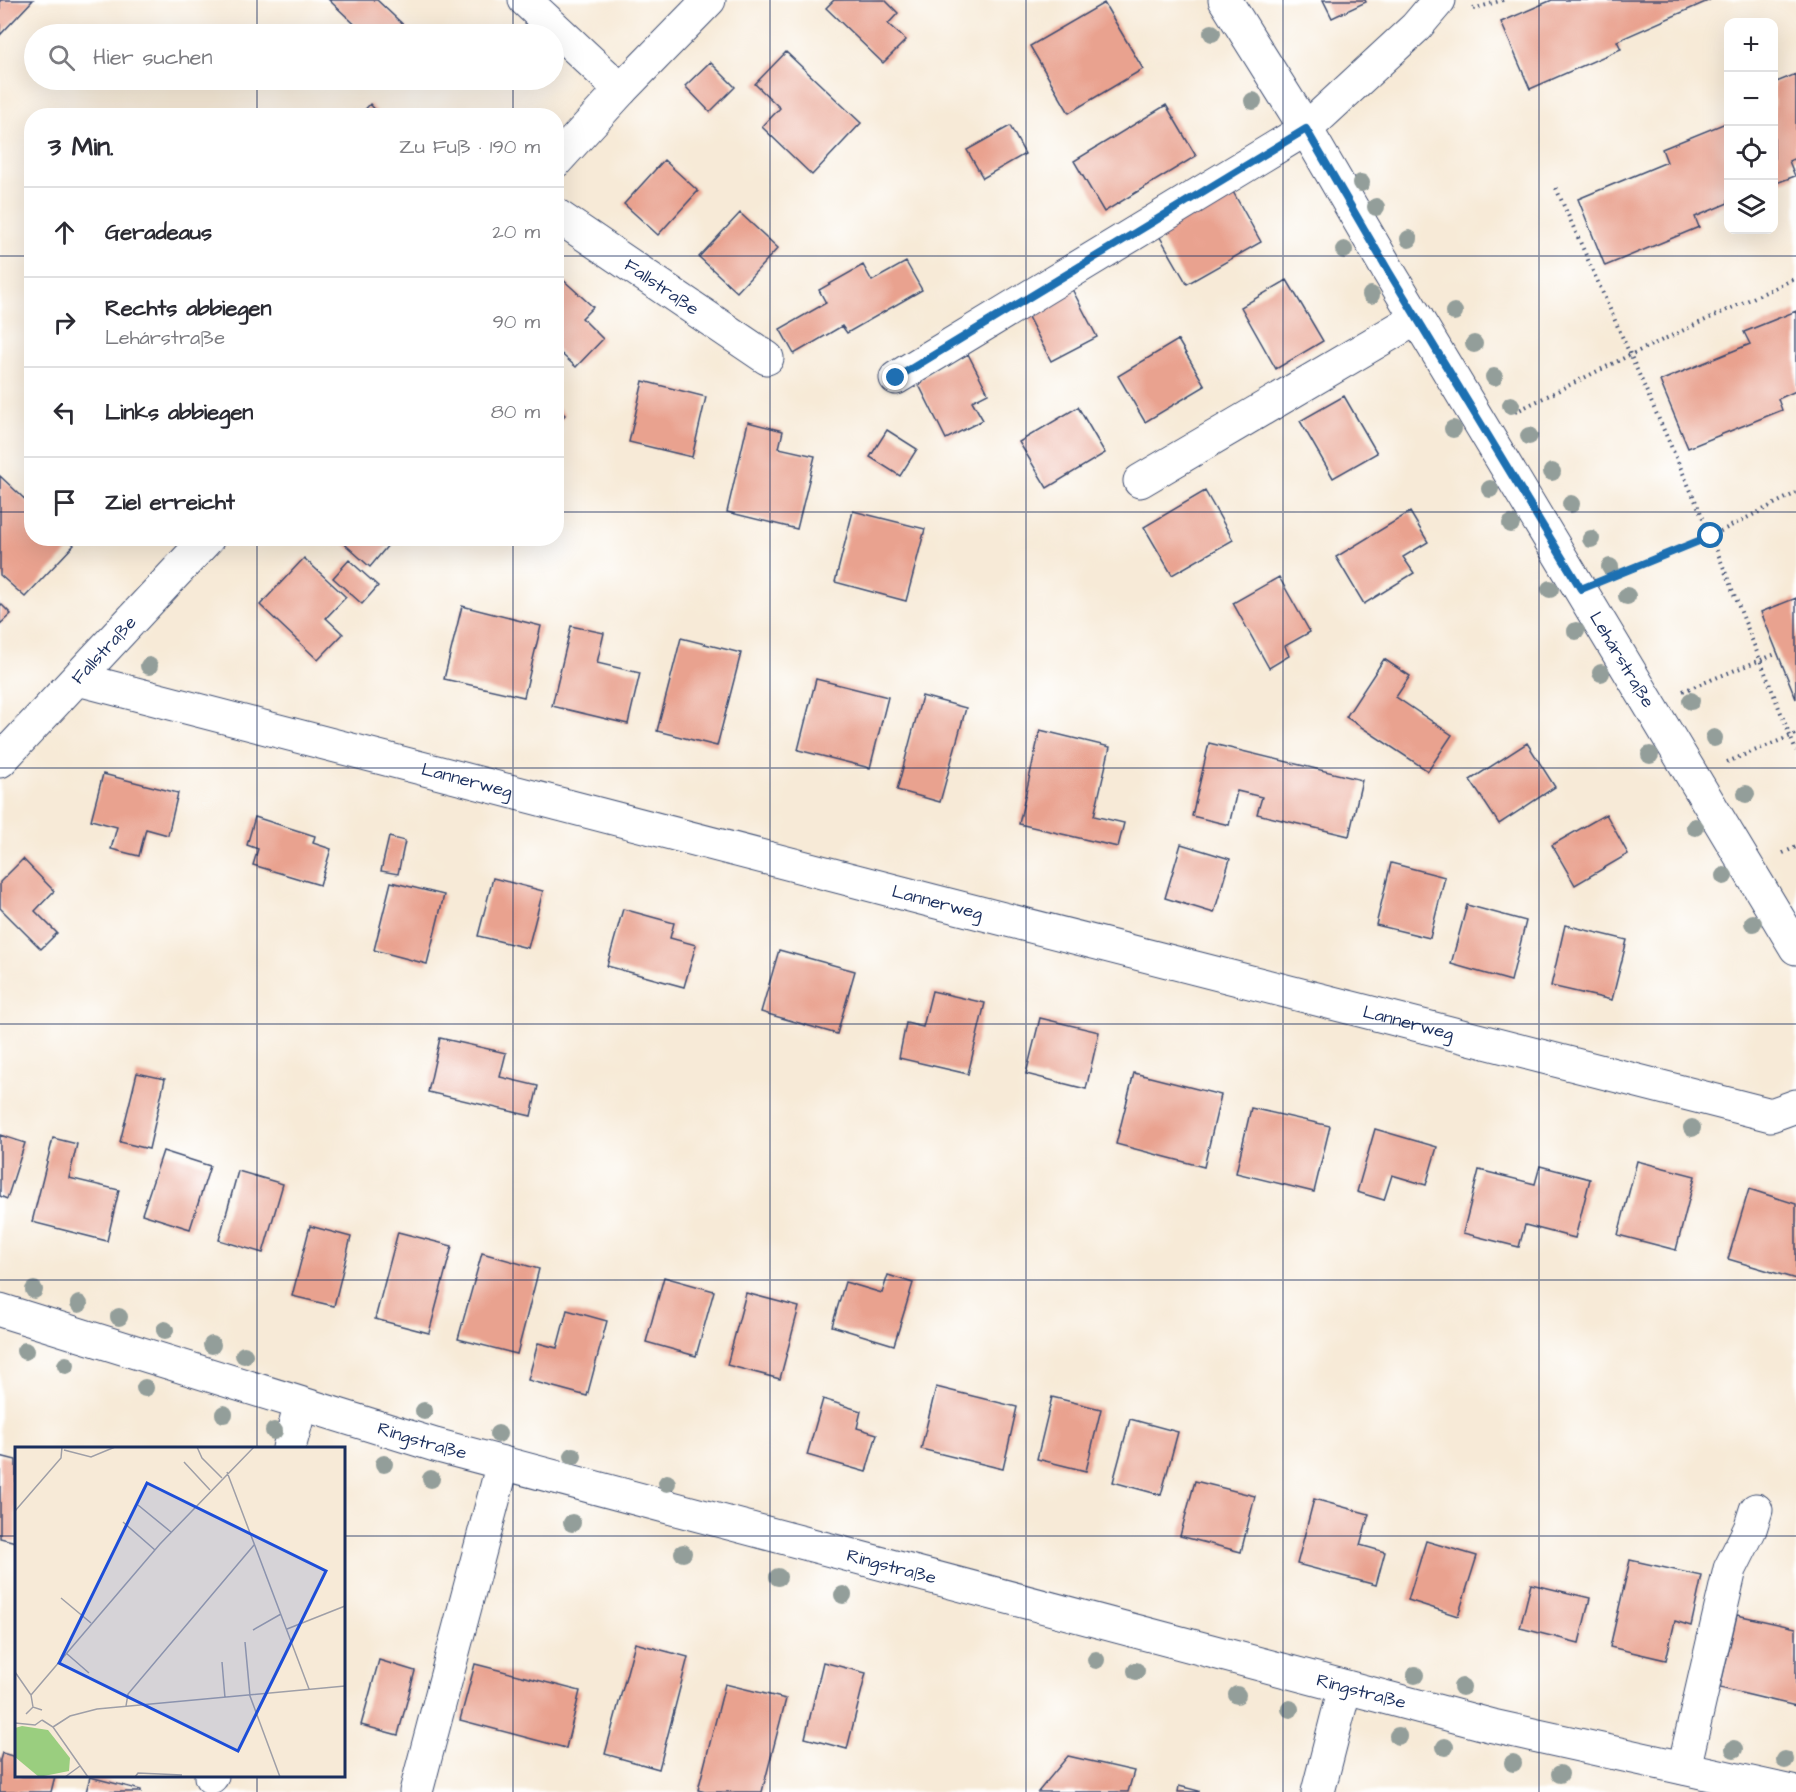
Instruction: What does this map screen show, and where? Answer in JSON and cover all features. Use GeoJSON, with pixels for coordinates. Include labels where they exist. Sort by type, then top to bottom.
{"type":"FeatureCollection","features":[{"type":"Feature","properties":{"kind":"street"},"geometry":{"type":"LineString","coordinates":[[525,0],[551,24]]}},
{"type":"Feature","properties":{"kind":"street"},"geometry":{"type":"LineString","coordinates":[[564,152],[709,0]]}},
{"type":"Feature","properties":{"kind":"street","name":"Lehárstraße"},"geometry":{"type":"LineString","coordinates":[[1225,0],[1306,129],[1796,948]]}},
{"type":"Feature","properties":{"kind":"street"},"geometry":{"type":"LineString","coordinates":[[896,378],[1306,129],[1416,27],[1439,0]]}},
{"type":"Feature","properties":{"kind":"street"},"geometry":{"type":"LineString","coordinates":[[564,37],[621,90]]}},
{"type":"Feature","properties":{"kind":"street","name":"Fallstraße"},"geometry":{"type":"LineString","coordinates":[[564,220],[768,358]]}},
{"type":"Feature","properties":{"kind":"street"},"geometry":{"type":"LineString","coordinates":[[1140,481],[1417,318]]}},
{"type":"Feature","properties":{"kind":"street","name":"Fallstraße"},"geometry":{"type":"LineString","coordinates":[[0,762],[201,546]]}},
{"type":"Feature","properties":{"kind":"street","name":"Lannerweg"},"geometry":{"type":"LineString","coordinates":[[78,679],[1771,1115],[1796,1106]]}},
{"type":"Feature","properties":{"kind":"street","name":"Ringstraße"},"geometry":{"type":"LineString","coordinates":[[0,1310],[435,1446],[1493,1726],[1792,1792]]}},
{"type":"Feature","properties":{"kind":"street"},"geometry":{"type":"LineString","coordinates":[[290,1447],[301,1404]]}},
{"type":"Feature","properties":{"kind":"street"},"geometry":{"type":"LineString","coordinates":[[416,1792],[503,1463]]}},
{"type":"Feature","properties":{"kind":"street"},"geometry":{"type":"LineString","coordinates":[[1684,1768],[1730,1569],[1750,1529],[1756,1510]]}},
{"type":"Feature","properties":{"kind":"street"},"geometry":{"type":"LineString","coordinates":[[1318,1792],[1345,1687]]}},
{"type":"Feature","properties":{"kind":"path"},"geometry":{"type":"LineString","coordinates":[[1556,188],[1711,536],[1796,751]]}},
{"type":"Feature","properties":{"kind":"path"},"geometry":{"type":"LineString","coordinates":[[1483,428],[1630,355],[1796,278]]}},
{"type":"Feature","properties":{"kind":"path"},"geometry":{"type":"LineString","coordinates":[[1581,589],[1711,536],[1796,493]]}},
{"type":"Feature","properties":{"kind":"path"},"geometry":{"type":"LineString","coordinates":[[1649,704],[1778,653]]}},
{"type":"Feature","properties":{"kind":"path"},"geometry":{"type":"LineString","coordinates":[[1692,775],[1796,734]]}},
{"type":"Feature","properties":{"kind":"building"},"geometry":{"type":"Polygon","coordinates":[[[0,0],[33,0],[0,35],[0,0]]]}},
{"type":"Feature","properties":{"kind":"building"},"geometry":{"type":"Polygon","coordinates":[[[329,0],[377,0],[402,24],[354,24],[329,0]]]}},
{"type":"Feature","properties":{"kind":"building"},"geometry":{"type":"Polygon","coordinates":[[[834,0],[885,0],[898,13],[888,24],[906,40],[883,63],[826,8],[834,0]]]}},
{"type":"Feature","properties":{"kind":"building"},"geometry":{"type":"Polygon","coordinates":[[[1323,0],[1365,0],[1366,2],[1332,18],[1323,0]]]}},
{"type":"Feature","properties":{"kind":"building"},"geometry":{"type":"Polygon","coordinates":[[[1552,0],[1710,0],[1617,41],[1621,49],[1530,89],[1501,22],[1552,0]]]}},
{"type":"Feature","properties":{"kind":"building"},"geometry":{"type":"Polygon","coordinates":[[[1104,3],[1143,69],[1069,113],[1030,46],[1104,3]]]}},
{"type":"Feature","properties":{"kind":"building"},"geometry":{"type":"Polygon","coordinates":[[[786,52],[861,123],[812,175],[762,127],[780,108],[755,84],[786,52]]]}},
{"type":"Feature","properties":{"kind":"building"},"geometry":{"type":"Polygon","coordinates":[[[710,62],[735,87],[710,112],[685,86],[710,62]]]}},
{"type":"Feature","properties":{"kind":"building"},"geometry":{"type":"Polygon","coordinates":[[[1796,74],[1796,158],[1789,161],[1795,176],[1778,182],[1778,126],[1778,81],[1796,74]]]}},
{"type":"Feature","properties":{"kind":"building"},"geometry":{"type":"Polygon","coordinates":[[[1166,105],[1196,156],[1104,212],[1074,161],[1166,105]]]}},
{"type":"Feature","properties":{"kind":"building"},"geometry":{"type":"Polygon","coordinates":[[[1724,124],[1724,205],[1695,217],[1699,227],[1605,266],[1578,199],[1667,162],[1662,149],[1724,124]]]}},
{"type":"Feature","properties":{"kind":"building"},"geometry":{"type":"Polygon","coordinates":[[[1010,126],[1025,154],[983,178],[967,150],[1010,126]]]}},
{"type":"Feature","properties":{"kind":"building"},"geometry":{"type":"Polygon","coordinates":[[[664,160],[698,191],[658,235],[624,204],[664,160]]]}},
{"type":"Feature","properties":{"kind":"building"},"geometry":{"type":"Polygon","coordinates":[[[1232,190],[1261,242],[1187,284],[1157,232],[1232,190]]]}},
{"type":"Feature","properties":{"kind":"building"},"geometry":{"type":"Polygon","coordinates":[[[740,213],[778,248],[737,292],[699,257],[740,213]]]}},
{"type":"Feature","properties":{"kind":"building"},"geometry":{"type":"Polygon","coordinates":[[[906,262],[922,290],[847,333],[842,326],[794,354],[780,329],[826,303],[819,290],[863,265],[872,281],[906,262]]]}},
{"type":"Feature","properties":{"kind":"building"},"geometry":{"type":"Polygon","coordinates":[[[1287,280],[1323,341],[1276,369],[1241,307],[1287,280]]]}},
{"type":"Feature","properties":{"kind":"building"},"geometry":{"type":"Polygon","coordinates":[[[564,281],[593,307],[582,318],[603,339],[576,367],[564,356],[564,281]]]}},
{"type":"Feature","properties":{"kind":"building"},"geometry":{"type":"Polygon","coordinates":[[[1072,289],[1097,337],[1051,361],[1026,313],[1072,289]]]}},
{"type":"Feature","properties":{"kind":"building"},"geometry":{"type":"Polygon","coordinates":[[[1796,311],[1796,391],[1778,399],[1782,410],[1688,448],[1660,381],[1750,344],[1744,332],[1796,311]]]}},
{"type":"Feature","properties":{"kind":"building"},"geometry":{"type":"Polygon","coordinates":[[[1178,340],[1205,386],[1145,422],[1118,376],[1178,340]]]}},
{"type":"Feature","properties":{"kind":"building"},"geometry":{"type":"Polygon","coordinates":[[[968,354],[988,393],[972,401],[983,420],[946,439],[917,381],[968,354]]]}},
{"type":"Feature","properties":{"kind":"building"},"geometry":{"type":"Polygon","coordinates":[[[643,381],[706,397],[692,457],[629,442],[643,381]]]}},
{"type":"Feature","properties":{"kind":"building"},"geometry":{"type":"Polygon","coordinates":[[[1344,396],[1377,453],[1333,478],[1300,421],[1344,396]]]}},
{"type":"Feature","properties":{"kind":"building"},"geometry":{"type":"Polygon","coordinates":[[[1078,407],[1105,453],[1047,488],[1019,442],[1078,407]]]}},
{"type":"Feature","properties":{"kind":"building"},"geometry":{"type":"Polygon","coordinates":[[[748,422],[783,431],[779,448],[815,456],[797,529],[727,512],[748,422]]]}},
{"type":"Feature","properties":{"kind":"building"},"geometry":{"type":"Polygon","coordinates":[[[887,430],[917,449],[900,476],[870,457],[887,430]]]}},
{"type":"Feature","properties":{"kind":"building"},"geometry":{"type":"Polygon","coordinates":[[[0,476],[24,498],[24,546],[73,546],[25,597],[0,575],[0,476]]]}},
{"type":"Feature","properties":{"kind":"building"},"geometry":{"type":"Polygon","coordinates":[[[1205,491],[1233,540],[1172,575],[1144,527],[1205,491]]]}},
{"type":"Feature","properties":{"kind":"building"},"geometry":{"type":"Polygon","coordinates":[[[853,511],[925,529],[906,601],[835,582],[853,511]]]}},
{"type":"Feature","properties":{"kind":"building"},"geometry":{"type":"Polygon","coordinates":[[[1410,512],[1428,542],[1403,557],[1414,573],[1364,604],[1336,557],[1410,512]]]}},
{"type":"Feature","properties":{"kind":"building"},"geometry":{"type":"Polygon","coordinates":[[[347,546],[387,546],[370,567],[347,546]]]}},
{"type":"Feature","properties":{"kind":"building"},"geometry":{"type":"Polygon","coordinates":[[[304,558],[346,597],[326,618],[343,634],[318,660],[260,605],[304,558]]]}},
{"type":"Feature","properties":{"kind":"building"},"geometry":{"type":"Polygon","coordinates":[[[349,560],[378,586],[362,604],[333,578],[349,560]]]}},
{"type":"Feature","properties":{"kind":"building"},"geometry":{"type":"Polygon","coordinates":[[[1279,577],[1310,632],[1285,646],[1289,656],[1269,668],[1233,603],[1279,577]]]}},
{"type":"Feature","properties":{"kind":"building"},"geometry":{"type":"Polygon","coordinates":[[[1796,598],[1796,699],[1761,612],[1796,598]]]}},
{"type":"Feature","properties":{"kind":"building"},"geometry":{"type":"Polygon","coordinates":[[[0,603],[11,614],[0,624],[0,603]]]}},
{"type":"Feature","properties":{"kind":"building"},"geometry":{"type":"Polygon","coordinates":[[[462,606],[541,626],[524,697],[444,679],[462,606]]]}},
{"type":"Feature","properties":{"kind":"building"},"geometry":{"type":"Polygon","coordinates":[[[571,626],[604,633],[597,663],[640,673],[628,724],[552,706],[571,626]]]}},
{"type":"Feature","properties":{"kind":"building"},"geometry":{"type":"Polygon","coordinates":[[[681,638],[741,653],[717,746],[657,731],[681,638]]]}},
{"type":"Feature","properties":{"kind":"building"},"geometry":{"type":"Polygon","coordinates":[[[1384,659],[1410,676],[1396,697],[1452,735],[1428,771],[1346,717],[1384,659]]]}},
{"type":"Feature","properties":{"kind":"building"},"geometry":{"type":"Polygon","coordinates":[[[816,679],[888,697],[870,768],[798,750],[816,679]]]}},
{"type":"Feature","properties":{"kind":"building"},"geometry":{"type":"Polygon","coordinates":[[[922,696],[966,708],[940,802],[897,790],[922,696]]]}},
{"type":"Feature","properties":{"kind":"building"},"geometry":{"type":"Polygon","coordinates":[[[1040,730],[1110,747],[1094,816],[1124,823],[1118,847],[1019,824],[1040,730]]]}},
{"type":"Feature","properties":{"kind":"building"},"geometry":{"type":"Polygon","coordinates":[[[1209,743],[1362,780],[1349,836],[1257,814],[1262,797],[1237,791],[1229,825],[1192,816],[1209,743]]]}},
{"type":"Feature","properties":{"kind":"building"},"geometry":{"type":"Polygon","coordinates":[[[1527,743],[1555,787],[1499,824],[1470,780],[1527,743]]]}},
{"type":"Feature","properties":{"kind":"building"},"geometry":{"type":"Polygon","coordinates":[[[103,774],[178,793],[168,835],[146,829],[139,856],[111,849],[117,827],[91,820],[103,774]]]}},
{"type":"Feature","properties":{"kind":"building"},"geometry":{"type":"Polygon","coordinates":[[[1606,814],[1628,854],[1575,885],[1552,845],[1606,814]]]}},
{"type":"Feature","properties":{"kind":"building"},"geometry":{"type":"Polygon","coordinates":[[[255,817],[315,836],[313,843],[331,849],[320,885],[253,865],[258,849],[247,845],[255,817]]]}},
{"type":"Feature","properties":{"kind":"building"},"geometry":{"type":"Polygon","coordinates":[[[389,837],[405,841],[398,874],[381,871],[389,837]]]}},
{"type":"Feature","properties":{"kind":"building"},"geometry":{"type":"Polygon","coordinates":[[[1181,844],[1230,859],[1214,913],[1165,898],[1181,844]]]}},
{"type":"Feature","properties":{"kind":"building"},"geometry":{"type":"Polygon","coordinates":[[[23,859],[54,891],[35,911],[57,933],[41,949],[0,908],[0,882],[23,859]]]}},
{"type":"Feature","properties":{"kind":"building"},"geometry":{"type":"Polygon","coordinates":[[[1391,863],[1445,877],[1430,938],[1376,925],[1391,863]]]}},
{"type":"Feature","properties":{"kind":"building"},"geometry":{"type":"Polygon","coordinates":[[[493,878],[543,891],[528,948],[478,936],[493,878]]]}},
{"type":"Feature","properties":{"kind":"building"},"geometry":{"type":"Polygon","coordinates":[[[391,882],[444,895],[427,964],[374,950],[391,882]]]}},
{"type":"Feature","properties":{"kind":"building"},"geometry":{"type":"Polygon","coordinates":[[[1467,905],[1526,921],[1511,981],[1451,964],[1467,905]]]}},
{"type":"Feature","properties":{"kind":"building"},"geometry":{"type":"Polygon","coordinates":[[[623,909],[674,923],[670,938],[696,945],[684,987],[607,966],[623,909]]]}},
{"type":"Feature","properties":{"kind":"building"},"geometry":{"type":"Polygon","coordinates":[[[1565,925],[1627,940],[1612,1000],[1551,986],[1565,925]]]}},
{"type":"Feature","properties":{"kind":"building"},"geometry":{"type":"Polygon","coordinates":[[[779,950],[855,971],[837,1034],[761,1012],[779,950]]]}},
{"type":"Feature","properties":{"kind":"building"},"geometry":{"type":"Polygon","coordinates":[[[932,991],[985,1003],[968,1074],[899,1058],[906,1023],[923,1027],[932,991]]]}},
{"type":"Feature","properties":{"kind":"building"},"geometry":{"type":"Polygon","coordinates":[[[1040,1018],[1099,1032],[1086,1089],[1026,1074],[1040,1018]]]}},
{"type":"Feature","properties":{"kind":"building"},"geometry":{"type":"Polygon","coordinates":[[[440,1038],[506,1053],[500,1077],[538,1086],[531,1116],[428,1092],[440,1038]]]}},
{"type":"Feature","properties":{"kind":"building"},"geometry":{"type":"Polygon","coordinates":[[[137,1073],[165,1079],[149,1149],[120,1142],[137,1073]]]}},
{"type":"Feature","properties":{"kind":"building"},"geometry":{"type":"Polygon","coordinates":[[[1134,1073],[1221,1095],[1204,1167],[1116,1144],[1134,1073]]]}},
{"type":"Feature","properties":{"kind":"building"},"geometry":{"type":"Polygon","coordinates":[[[1251,1108],[1330,1126],[1314,1192],[1236,1173],[1251,1108]]]}},
{"type":"Feature","properties":{"kind":"building"},"geometry":{"type":"Polygon","coordinates":[[[1375,1129],[1437,1147],[1426,1185],[1392,1175],[1384,1200],[1357,1192],[1375,1129]]]}},
{"type":"Feature","properties":{"kind":"building"},"geometry":{"type":"Polygon","coordinates":[[[0,1135],[25,1143],[7,1199],[0,1196],[0,1135]]]}},
{"type":"Feature","properties":{"kind":"building"},"geometry":{"type":"Polygon","coordinates":[[[53,1138],[77,1144],[69,1178],[119,1190],[107,1241],[32,1222],[53,1138]]]}},
{"type":"Feature","properties":{"kind":"building"},"geometry":{"type":"Polygon","coordinates":[[[163,1151],[210,1166],[190,1229],[142,1214],[163,1151]]]}},
{"type":"Feature","properties":{"kind":"building"},"geometry":{"type":"Polygon","coordinates":[[[1637,1161],[1695,1176],[1676,1250],[1618,1235],[1637,1161]]]}},
{"type":"Feature","properties":{"kind":"building"},"geometry":{"type":"Polygon","coordinates":[[[1540,1166],[1590,1179],[1575,1238],[1525,1225],[1519,1247],[1463,1233],[1479,1170],[1535,1184],[1540,1166]]]}},
{"type":"Feature","properties":{"kind":"building"},"geometry":{"type":"Polygon","coordinates":[[[238,1171],[283,1184],[263,1253],[219,1240],[238,1171]]]}},
{"type":"Feature","properties":{"kind":"building"},"geometry":{"type":"Polygon","coordinates":[[[1749,1189],[1796,1204],[1796,1279],[1728,1259],[1749,1189]]]}},
{"type":"Feature","properties":{"kind":"building"},"geometry":{"type":"Polygon","coordinates":[[[310,1226],[351,1237],[334,1306],[292,1296],[310,1226]]]}},
{"type":"Feature","properties":{"kind":"building"},"geometry":{"type":"Polygon","coordinates":[[[398,1232],[452,1246],[429,1333],[375,1319],[398,1232]]]}},
{"type":"Feature","properties":{"kind":"building"},"geometry":{"type":"Polygon","coordinates":[[[482,1253],[539,1269],[517,1354],[458,1339],[482,1253]]]}},
{"type":"Feature","properties":{"kind":"building"},"geometry":{"type":"Polygon","coordinates":[[[888,1275],[913,1283],[894,1345],[832,1326],[845,1282],[882,1293],[888,1275]]]}},
{"type":"Feature","properties":{"kind":"building"},"geometry":{"type":"Polygon","coordinates":[[[664,1277],[714,1291],[696,1356],[646,1342],[664,1277]]]}},
{"type":"Feature","properties":{"kind":"building"},"geometry":{"type":"Polygon","coordinates":[[[746,1293],[799,1307],[780,1379],[727,1365],[746,1293]]]}},
{"type":"Feature","properties":{"kind":"building"},"geometry":{"type":"Polygon","coordinates":[[[567,1310],[607,1321],[587,1396],[528,1380],[538,1343],[557,1348],[567,1310]]]}},
{"type":"Feature","properties":{"kind":"building"},"geometry":{"type":"Polygon","coordinates":[[[936,1387],[1017,1407],[1003,1469],[921,1449],[936,1387]]]}},
{"type":"Feature","properties":{"kind":"building"},"geometry":{"type":"Polygon","coordinates":[[[1052,1397],[1101,1409],[1086,1471],[1037,1459],[1052,1397]]]}},
{"type":"Feature","properties":{"kind":"building"},"geometry":{"type":"Polygon","coordinates":[[[823,1399],[861,1411],[857,1428],[877,1434],[866,1472],[807,1455],[823,1399]]]}},
{"type":"Feature","properties":{"kind":"building"},"geometry":{"type":"Polygon","coordinates":[[[1130,1419],[1178,1432],[1161,1495],[1113,1482],[1130,1419]]]}},
{"type":"Feature","properties":{"kind":"building"},"geometry":{"type":"Polygon","coordinates":[[[0,1456],[15,1460],[15,1542],[0,1538],[0,1456]]]}},
{"type":"Feature","properties":{"kind":"building"},"geometry":{"type":"Polygon","coordinates":[[[1195,1481],[1255,1496],[1241,1552],[1180,1536],[1195,1481]]]}},
{"type":"Feature","properties":{"kind":"building"},"geometry":{"type":"Polygon","coordinates":[[[1314,1499],[1369,1514],[1360,1545],[1385,1552],[1376,1585],[1297,1564],[1314,1499]]]}},
{"type":"Feature","properties":{"kind":"building"},"geometry":{"type":"Polygon","coordinates":[[[1426,1541],[1477,1556],[1458,1616],[1408,1600],[1426,1541]]]}},
{"type":"Feature","properties":{"kind":"building"},"geometry":{"type":"Polygon","coordinates":[[[1630,1560],[1702,1576],[1691,1626],[1675,1621],[1666,1660],[1610,1647],[1630,1560]]]}},
{"type":"Feature","properties":{"kind":"building"},"geometry":{"type":"Polygon","coordinates":[[[1531,1584],[1590,1598],[1579,1643],[1520,1628],[1531,1584]]]}},
{"type":"Feature","properties":{"kind":"building"},"geometry":{"type":"Polygon","coordinates":[[[1737,1615],[1796,1628],[1796,1706],[1720,1688],[1737,1615]]]}},
{"type":"Feature","properties":{"kind":"building"},"geometry":{"type":"Polygon","coordinates":[[[635,1643],[688,1657],[659,1769],[605,1754],[635,1643]]]}},
{"type":"Feature","properties":{"kind":"building"},"geometry":{"type":"Polygon","coordinates":[[[379,1660],[415,1671],[398,1735],[361,1725],[379,1660]]]}},
{"type":"Feature","properties":{"kind":"building"},"geometry":{"type":"Polygon","coordinates":[[[823,1662],[866,1673],[847,1749],[805,1738],[823,1662]]]}},
{"type":"Feature","properties":{"kind":"building"},"geometry":{"type":"Polygon","coordinates":[[[475,1664],[580,1691],[566,1748],[460,1720],[475,1664]]]}},
{"type":"Feature","properties":{"kind":"building"},"geometry":{"type":"Polygon","coordinates":[[[725,1684],[786,1699],[762,1792],[698,1790],[725,1684]]]}},
{"type":"Feature","properties":{"kind":"building"},"geometry":{"type":"Polygon","coordinates":[[[2,1753],[15,1757],[15,1777],[55,1777],[51,1792],[0,1792],[2,1753]]]}},
{"type":"Feature","properties":{"kind":"building"},"geometry":{"type":"Polygon","coordinates":[[[1068,1756],[1134,1771],[1128,1792],[1038,1792],[1068,1756]]]}},
{"type":"Feature","properties":{"kind":"building"},"geometry":{"type":"Polygon","coordinates":[[[90,1777],[141,1790],[141,1792],[86,1792],[90,1777]]]}},
{"type":"Feature","properties":{"kind":"building"},"geometry":{"type":"Polygon","coordinates":[[[1179,1786],[1199,1791],[1199,1792],[1178,1792],[1179,1786]]]}},
{"type":"Feature","properties":{"kind":"route"},"geometry":{"type":"LineString","coordinates":[[896,378],[1306,129],[1389,272],[1581,589],[1711,536]]}}]}
